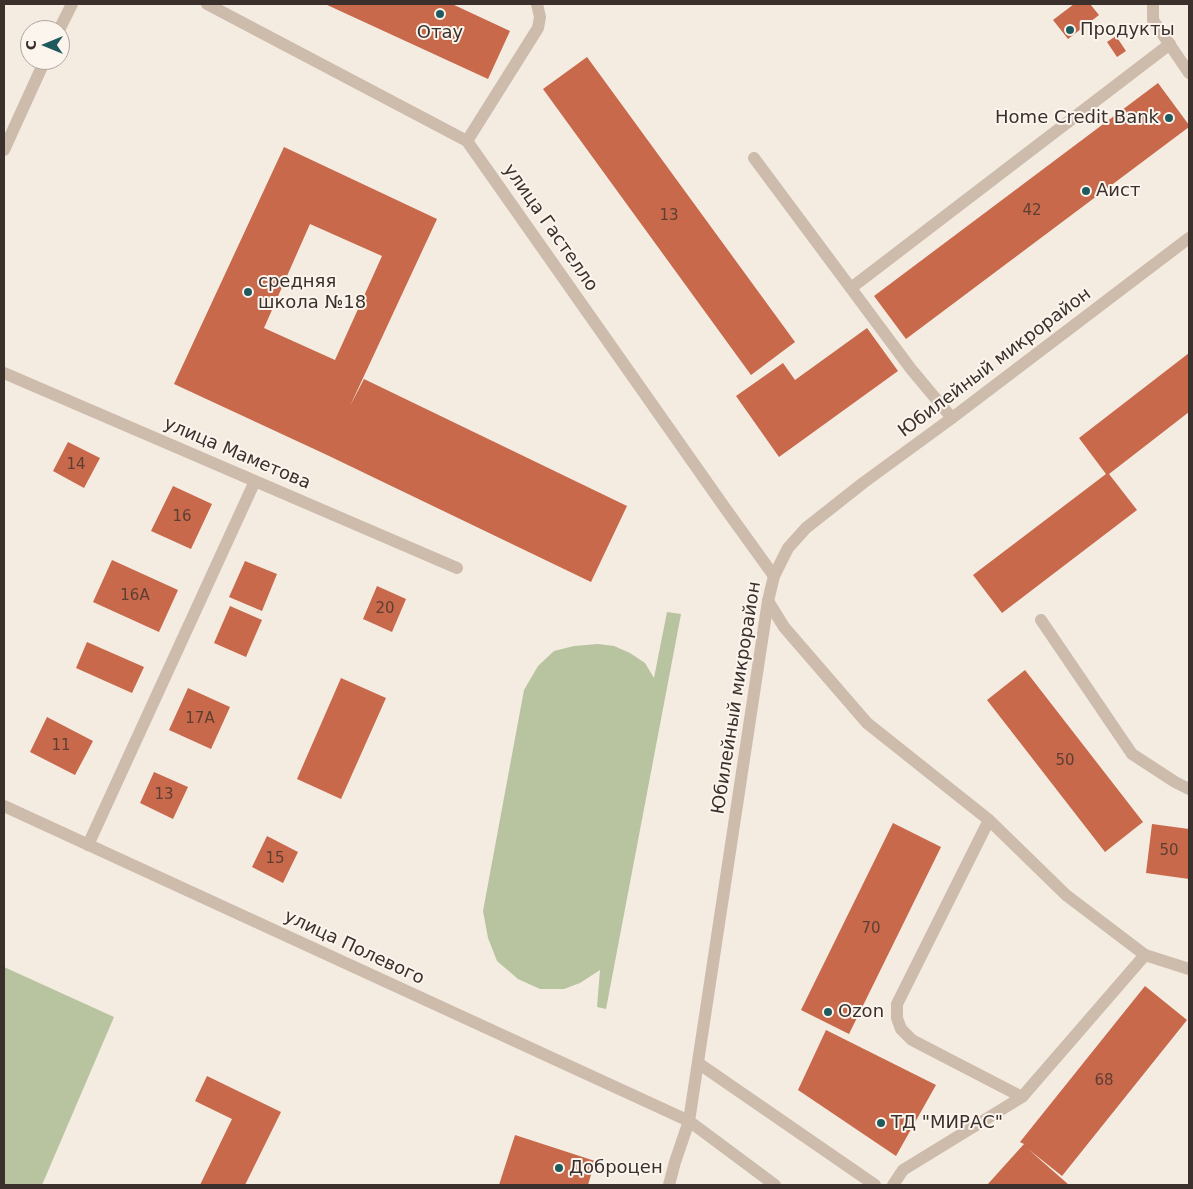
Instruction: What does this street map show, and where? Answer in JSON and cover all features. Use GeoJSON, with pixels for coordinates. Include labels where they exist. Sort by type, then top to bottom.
{"type":"FeatureCollection","features":[{"type":"Feature","properties":{"kind":"street"},"geometry":{"type":"LineString","coordinates":[[64,20],[72,4]]}},
{"type":"Feature","properties":{"kind":"street","name":"улица Гастелло"},"geometry":{"type":"LineString","coordinates":[[207,4],[468,141],[774,576]]}},
{"type":"Feature","properties":{"kind":"street"},"geometry":{"type":"LineString","coordinates":[[468,141],[538,28],[540,18],[537,4]]}},
{"type":"Feature","properties":{"kind":"street"},"geometry":{"type":"LineString","coordinates":[[1154,4],[1153,20],[1189,73]]}},
{"type":"Feature","properties":{"kind":"street"},"geometry":{"type":"LineString","coordinates":[[851,288],[1170,44]]}},
{"type":"Feature","properties":{"kind":"street"},"geometry":{"type":"LineString","coordinates":[[4,150],[40,70]]}},
{"type":"Feature","properties":{"kind":"street"},"geometry":{"type":"LineString","coordinates":[[754,158],[911,369],[952,418]]}},
{"type":"Feature","properties":{"kind":"street","name":"Юбилейный микрорайон"},"geometry":{"type":"LineString","coordinates":[[668,1185],[689,1121],[768,601],[774,576],[788,548],[806,528],[863,483],[952,418],[1189,238]]}},
{"type":"Feature","properties":{"kind":"street","name":"улица Маметова"},"geometry":{"type":"LineString","coordinates":[[4,373],[457,568]]}},
{"type":"Feature","properties":{"kind":"street"},"geometry":{"type":"LineString","coordinates":[[88,845],[255,481]]}},
{"type":"Feature","properties":{"kind":"street"},"geometry":{"type":"LineString","coordinates":[[768,601],[784,627],[867,723],[989,820],[1066,895],[1145,955],[1189,968]]}},
{"type":"Feature","properties":{"kind":"street"},"geometry":{"type":"LineString","coordinates":[[1041,620],[1132,754],[1175,782],[1189,788]]}},
{"type":"Feature","properties":{"kind":"street","name":"улица Полевого"},"geometry":{"type":"LineString","coordinates":[[4,806],[689,1121],[775,1185]]}},
{"type":"Feature","properties":{"kind":"street"},"geometry":{"type":"LineString","coordinates":[[989,820],[897,1004],[897,1018],[901,1029],[912,1040],[1022,1097]]}},
{"type":"Feature","properties":{"kind":"street"},"geometry":{"type":"LineString","coordinates":[[893,1185],[903,1170],[1022,1097],[1145,955]]}},
{"type":"Feature","properties":{"kind":"street"},"geometry":{"type":"LineString","coordinates":[[698,1063],[875,1185]]}},
{"type":"Feature","properties":{"kind":"green space"},"geometry":{"type":"Polygon","coordinates":[[[667,612],[681,614],[606,1009],[597,1007],[600,970],[580,983],[564,989],[540,989],[518,979],[497,961],[488,938],[483,911],[524,690],[538,666],[554,651],[574,646],[598,644],[614,646],[630,653],[645,663],[654,678],[667,612]]]}},
{"type":"Feature","properties":{"kind":"green space"},"geometry":{"type":"Polygon","coordinates":[[[4,967],[114,1017],[42,1185],[4,1185],[4,967]]]}},
{"type":"Feature","properties":{"kind":"building"},"geometry":{"type":"Polygon","coordinates":[[[325,4],[452,4],[510,31],[488,79],[325,4]]]}},
{"type":"Feature","properties":{"kind":"building","name":"Продукты"},"geometry":{"type":"Polygon","coordinates":[[[1074,4],[1090,4],[1099,15],[1068,39],[1053,20],[1074,4]]]}},
{"type":"Feature","properties":{"kind":"building"},"geometry":{"type":"Polygon","coordinates":[[[1116,36],[1126,51],[1117,57],[1107,42],[1116,36]]]}},
{"type":"Feature","properties":{"kind":"building"},"geometry":{"type":"Polygon","coordinates":[[[587,57],[795,342],[751,375],[543,89],[587,57]]]}},
{"type":"Feature","properties":{"kind":"building"},"geometry":{"type":"Polygon","coordinates":[[[1158,83],[1189,127],[906,339],[874,296],[1158,83]]]}},
{"type":"Feature","properties":{"kind":"building"},"geometry":{"type":"Polygon","coordinates":[[[284,147],[437,219],[350,406],[364,379],[627,506],[591,582],[174,384],[284,147]],[[310,224],[264,328],[335,360],[382,256],[310,224]]]}},
{"type":"Feature","properties":{"kind":"building"},"geometry":{"type":"Polygon","coordinates":[[[867,328],[898,371],[779,457],[736,396],[783,363],[795,380],[867,328]]]}},
{"type":"Feature","properties":{"kind":"building"},"geometry":{"type":"Polygon","coordinates":[[[1189,353],[1189,412],[1109,474],[1137,510],[1002,613],[973,575],[1106,474],[1079,438],[1189,353]]]}},
{"type":"Feature","properties":{"kind":"building"},"geometry":{"type":"Polygon","coordinates":[[[68,442],[100,458],[84,488],[53,471],[68,442]]]}},
{"type":"Feature","properties":{"kind":"building"},"geometry":{"type":"Polygon","coordinates":[[[173,486],[212,504],[191,549],[151,531],[173,486]]]}},
{"type":"Feature","properties":{"kind":"building"},"geometry":{"type":"Polygon","coordinates":[[[112,560],[178,590],[159,632],[93,602],[112,560]]]}},
{"type":"Feature","properties":{"kind":"building"},"geometry":{"type":"Polygon","coordinates":[[[245,561],[277,574],[262,611],[229,597],[245,561]]]}},
{"type":"Feature","properties":{"kind":"building"},"geometry":{"type":"Polygon","coordinates":[[[377,586],[406,599],[392,632],[363,619],[377,586]]]}},
{"type":"Feature","properties":{"kind":"building"},"geometry":{"type":"Polygon","coordinates":[[[230,606],[262,620],[246,657],[214,643],[230,606]]]}},
{"type":"Feature","properties":{"kind":"building"},"geometry":{"type":"Polygon","coordinates":[[[87,642],[144,667],[132,693],[76,668],[87,642]]]}},
{"type":"Feature","properties":{"kind":"building"},"geometry":{"type":"Polygon","coordinates":[[[1025,670],[1143,822],[1105,852],[987,700],[1025,670]]]}},
{"type":"Feature","properties":{"kind":"building"},"geometry":{"type":"Polygon","coordinates":[[[341,678],[386,698],[341,799],[297,779],[341,678]]]}},
{"type":"Feature","properties":{"kind":"building"},"geometry":{"type":"Polygon","coordinates":[[[188,688],[230,707],[211,749],[169,730],[188,688]]]}},
{"type":"Feature","properties":{"kind":"building"},"geometry":{"type":"Polygon","coordinates":[[[47,717],[93,741],[75,775],[30,752],[47,717]]]}},
{"type":"Feature","properties":{"kind":"building"},"geometry":{"type":"Polygon","coordinates":[[[154,772],[188,787],[173,819],[140,803],[154,772]]]}},
{"type":"Feature","properties":{"kind":"building"},"geometry":{"type":"Polygon","coordinates":[[[893,823],[941,847],[849,1034],[801,1010],[893,823]]]}},
{"type":"Feature","properties":{"kind":"building"},"geometry":{"type":"Polygon","coordinates":[[[1152,824],[1189,829],[1189,879],[1146,873],[1152,824]]]}},
{"type":"Feature","properties":{"kind":"building"},"geometry":{"type":"Polygon","coordinates":[[[267,836],[298,852],[283,883],[252,867],[267,836]]]}},
{"type":"Feature","properties":{"kind":"building"},"geometry":{"type":"Polygon","coordinates":[[[1145,986],[1187,1020],[1062,1176],[1028,1149],[1069,1185],[987,1185],[1024,1144],[1020,1142],[1145,986]]]}},
{"type":"Feature","properties":{"kind":"building","name":"ТД \"МИРАС\""},"geometry":{"type":"Polygon","coordinates":[[[826,1030],[936,1085],[896,1156],[798,1090],[826,1030]]]}},
{"type":"Feature","properties":{"kind":"building"},"geometry":{"type":"Polygon","coordinates":[[[207,1076],[281,1112],[245,1185],[200,1185],[232,1119],[195,1101],[207,1076]]]}},
{"type":"Feature","properties":{"kind":"building"},"geometry":{"type":"Polygon","coordinates":[[[515,1135],[595,1161],[588,1185],[499,1185],[515,1135]]]}},
{"type":"Feature","properties":{"kind":"place","name":"Отау"},"geometry":{"type":"Point","coordinates":[440,14]}},
{"type":"Feature","properties":{"kind":"place","name":"Продукты"},"geometry":{"type":"Point","coordinates":[1070,30]}},
{"type":"Feature","properties":{"kind":"place","name":"Home Credit Bank"},"geometry":{"type":"Point","coordinates":[1169,118]}},
{"type":"Feature","properties":{"kind":"place","name":"Аист"},"geometry":{"type":"Point","coordinates":[1086,191]}},
{"type":"Feature","properties":{"kind":"place","name":"средняя школа №18"},"geometry":{"type":"Point","coordinates":[248,292]}},
{"type":"Feature","properties":{"kind":"place","name":"Ozon"},"geometry":{"type":"Point","coordinates":[828,1012]}},
{"type":"Feature","properties":{"kind":"place","name":"ТД \"МИРАС\""},"geometry":{"type":"Point","coordinates":[881,1123]}},
{"type":"Feature","properties":{"kind":"place","name":"Доброцен"},"geometry":{"type":"Point","coordinates":[559,1168]}}]}
